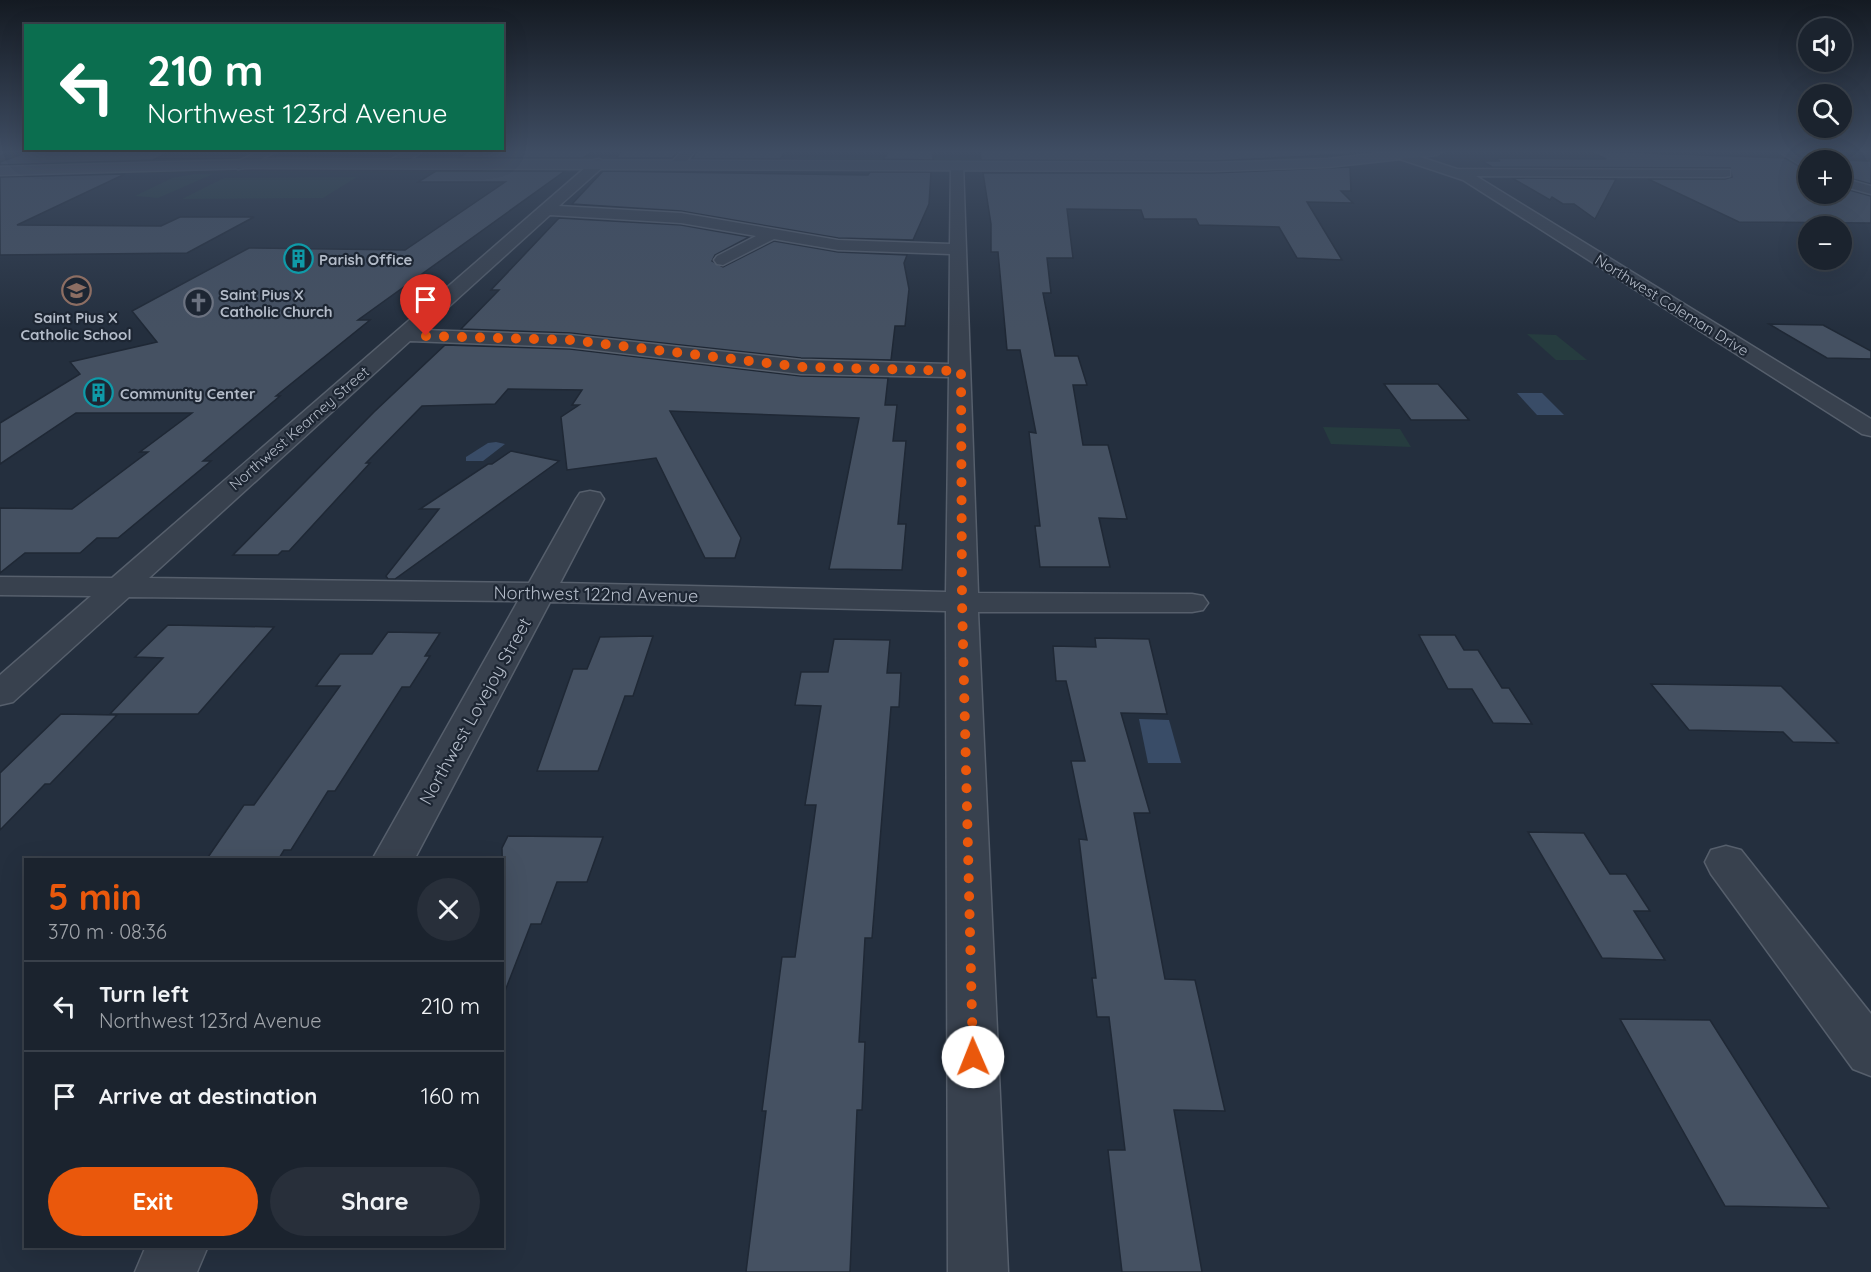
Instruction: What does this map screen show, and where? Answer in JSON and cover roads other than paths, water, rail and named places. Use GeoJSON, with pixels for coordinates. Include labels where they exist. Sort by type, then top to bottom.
{"type":"FeatureCollection","features":[{"type":"Feature","properties":{"kind":"street","name":"Northwest Kearney Street"},"geometry":{"type":"LineString","coordinates":[[0,694],[547,210]]}},
{"type":"Feature","properties":{"kind":"street"},"geometry":{"type":"LineString","coordinates":[[553,210],[681,218],[769,235],[838,245],[957,249]]}},
{"type":"Feature","properties":{"kind":"street"},"geometry":{"type":"LineString","coordinates":[[957,210],[962,602],[978,1272]]}},
{"type":"Feature","properties":{"kind":"street","name":"Northwest Coleman Drive"},"geometry":{"type":"LineString","coordinates":[[1520,210],[1871,429]]}},
{"type":"Feature","properties":{"kind":"street"},"geometry":{"type":"LineString","coordinates":[[723,260],[769,235]]}},
{"type":"Feature","properties":{"kind":"street"},"geometry":{"type":"LineString","coordinates":[[405,335],[570,340],[801,367],[961,371]]}},
{"type":"Feature","properties":{"kind":"street","name":"Northwest Lovejoy Street"},"geometry":{"type":"LineString","coordinates":[[394,858],[590,500]]}},
{"type":"Feature","properties":{"kind":"street","name":"Northwest 122nd Avenue"},"geometry":{"type":"LineString","coordinates":[[0,586],[541,592],[962,602],[1192,603]]}},
{"type":"Feature","properties":{"kind":"street"},"geometry":{"type":"LineString","coordinates":[[1726,862],[1871,1053]]}},
{"type":"Feature","properties":{"kind":"street"},"geometry":{"type":"LineString","coordinates":[[165,1272],[178,1248]]}},
{"type":"Feature","properties":{"kind":"water"},"geometry":{"type":"Polygon","coordinates":[[[1517,393],[1542,393],[1564,415],[1537,415],[1517,393]]]}},
{"type":"Feature","properties":{"kind":"water"},"geometry":{"type":"Polygon","coordinates":[[[488,443],[505,444],[483,461],[466,461],[466,457],[488,443]]]}},
{"type":"Feature","properties":{"kind":"water"},"geometry":{"type":"Polygon","coordinates":[[[1139,719],[1169,720],[1181,763],[1148,763],[1139,719]]]}},
{"type":"Feature","properties":{"kind":"place","name":"Parish Office"},"geometry":{"type":"Point","coordinates":[298,259]}},
{"type":"Feature","properties":{"kind":"place","name":"Saint Pius X Catholic School"},"geometry":{"type":"Point","coordinates":[76,290]}},
{"type":"Feature","properties":{"kind":"place","name":"Saint Pius X Catholic Church"},"geometry":{"type":"Point","coordinates":[199,303]}},
{"type":"Feature","properties":{"kind":"place","name":"Community Center"},"geometry":{"type":"Point","coordinates":[99,393]}}]}
